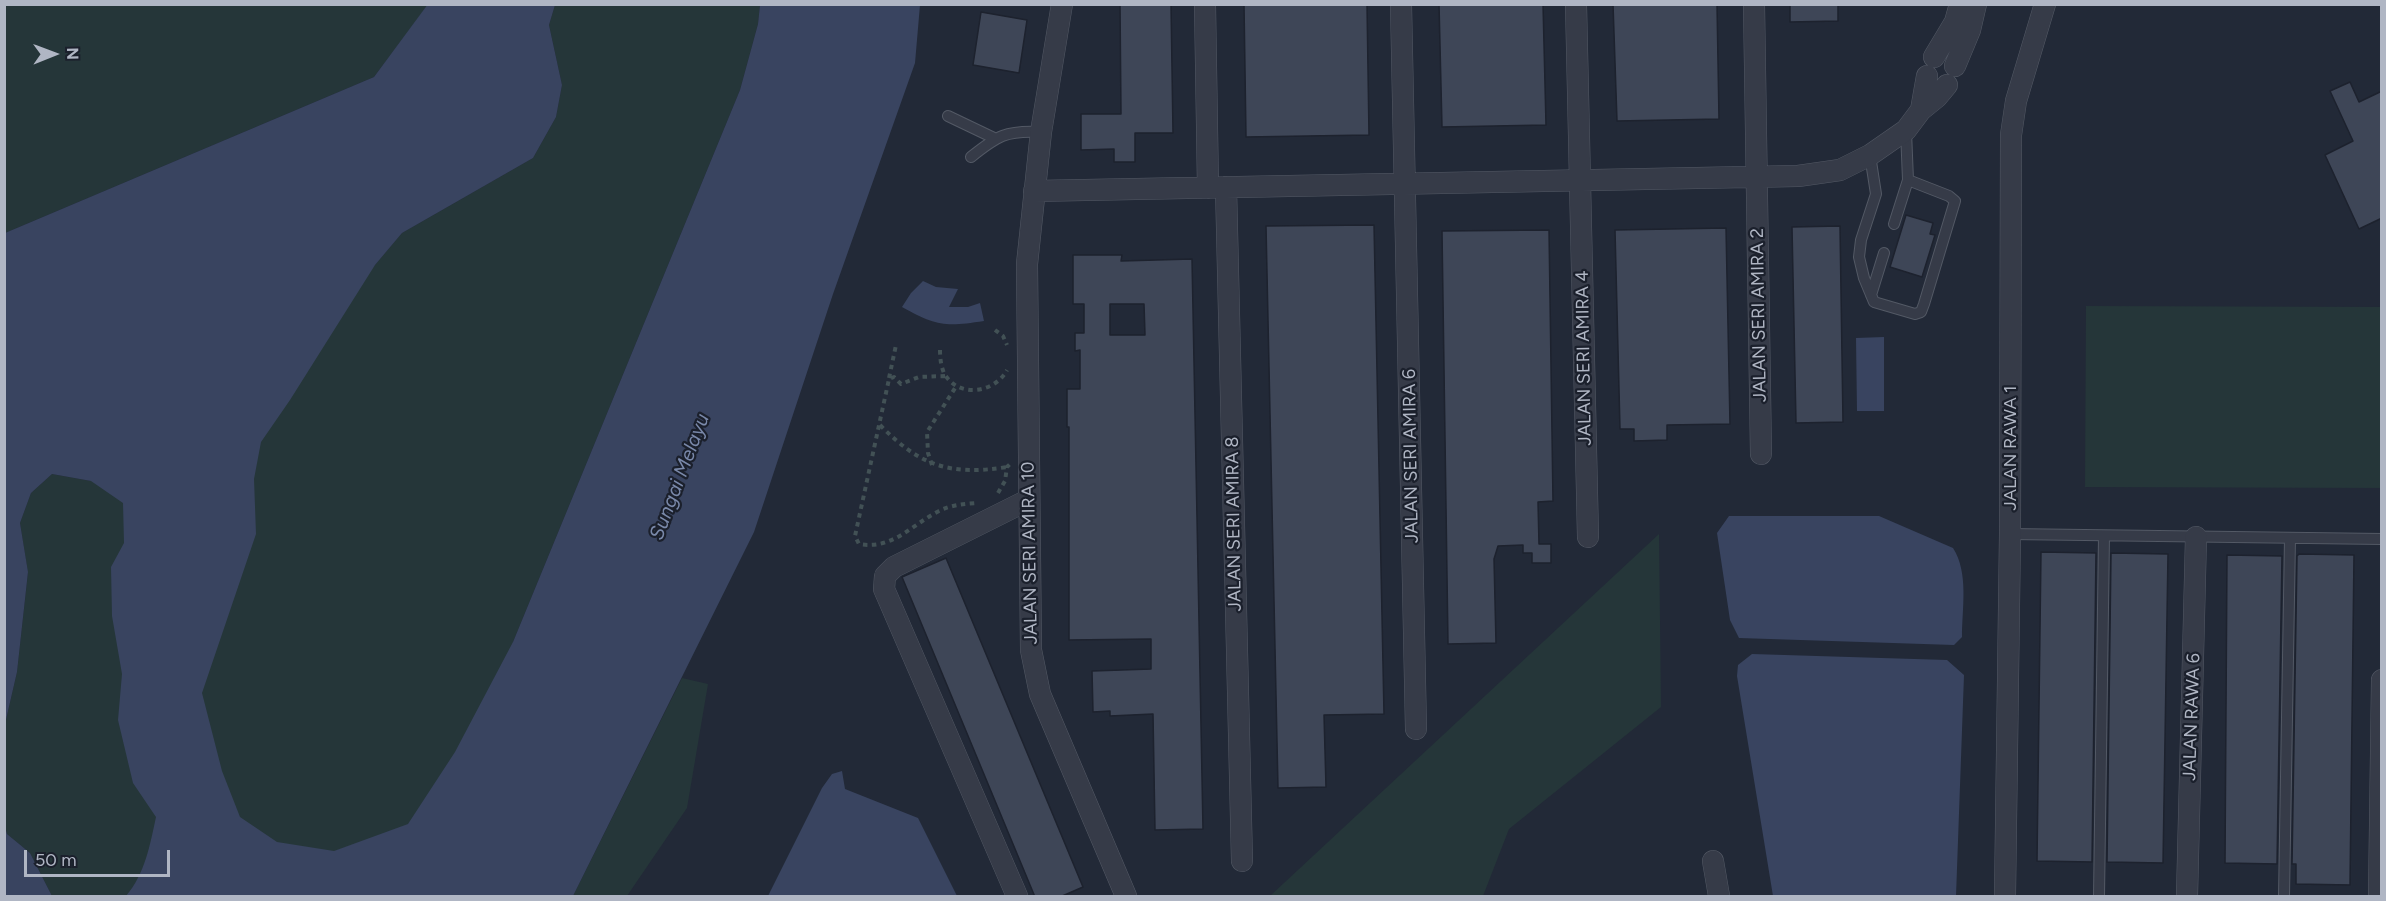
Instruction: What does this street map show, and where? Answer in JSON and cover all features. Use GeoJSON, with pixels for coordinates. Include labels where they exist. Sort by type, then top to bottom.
{"type":"FeatureCollection","features":[{"type":"Feature","properties":{"kind":"street","name":"JALAN SERI AMIRA 10"},"geometry":{"type":"LineString","coordinates":[[1062,4],[1041,132],[1027,264],[1031,650],[1040,694],[1125,897]]}},
{"type":"Feature","properties":{"kind":"street","name":"JALAN SERI AMIRA 8"},"geometry":{"type":"LineString","coordinates":[[1205,4],[1217,188],[1242,861]]}},
{"type":"Feature","properties":{"kind":"street","name":"JALAN SERI AMIRA 6"},"geometry":{"type":"LineString","coordinates":[[1401,4],[1416,729]]}},
{"type":"Feature","properties":{"kind":"street","name":"JALAN SERI AMIRA 4"},"geometry":{"type":"LineString","coordinates":[[1576,4],[1588,537]]}},
{"type":"Feature","properties":{"kind":"street","name":"JALAN SERI AMIRA 2"},"geometry":{"type":"LineString","coordinates":[[1754,4],[1761,454]]}},
{"type":"Feature","properties":{"kind":"street"},"geometry":{"type":"LineString","coordinates":[[1945,62],[1960,4]]}},
{"type":"Feature","properties":{"kind":"street"},"geometry":{"type":"LineString","coordinates":[[1034,191],[1798,176],[1840,170],[1870,155],[1906,130],[1921,110],[1945,62],[1970,30],[1976,4]]}},
{"type":"Feature","properties":{"kind":"street","name":"JALAN RAWA 1"},"geometry":{"type":"LineString","coordinates":[[2005,897],[2010,534],[2011,135],[2016,101],[2045,4]]}},
{"type":"Feature","properties":{"kind":"street"},"geometry":{"type":"LineString","coordinates":[[1017,897],[884,589],[885,576],[894,567],[1028,500]]}},
{"type":"Feature","properties":{"kind":"street","name":"JALAN RAWA 6"},"geometry":{"type":"LineString","coordinates":[[2187,897],[2196,537]]}},
{"type":"Feature","properties":{"kind":"street"},"geometry":{"type":"LineString","coordinates":[[2379,897],[2382,680]]}},
{"type":"Feature","properties":{"kind":"street"},"geometry":{"type":"LineString","coordinates":[[1713,861],[1719,897]]}},
{"type":"Feature","properties":{"kind":"lane"},"geometry":{"type":"LineString","coordinates":[[948,116],[994,138]]}},
{"type":"Feature","properties":{"kind":"lane"},"geometry":{"type":"LineString","coordinates":[[1894,224],[1908,180],[1906,130]]}},
{"type":"Feature","properties":{"kind":"lane"},"geometry":{"type":"LineString","coordinates":[[971,157],[994,138],[1024,131],[1041,132]]}},
{"type":"Feature","properties":{"kind":"lane"},"geometry":{"type":"LineString","coordinates":[[1870,155],[1876,194],[1858,257],[1874,302],[1915,314],[1921,312],[1924,304],[1955,201],[1949,196],[1908,180]]}},
{"type":"Feature","properties":{"kind":"lane"},"geometry":{"type":"LineString","coordinates":[[1870,296],[1884,253]]}},
{"type":"Feature","properties":{"kind":"lane"},"geometry":{"type":"LineString","coordinates":[[2010,534],[2382,539]]}},
{"type":"Feature","properties":{"kind":"lane"},"geometry":{"type":"LineString","coordinates":[[2099,897],[2104,536]]}},
{"type":"Feature","properties":{"kind":"lane"},"geometry":{"type":"LineString","coordinates":[[2284,897],[2290,538]]}},
{"type":"Feature","properties":{"kind":"path"},"geometry":{"type":"LineString","coordinates":[[995,330],[1003,336],[1009,353]]}},
{"type":"Feature","properties":{"kind":"path"},"geometry":{"type":"LineString","coordinates":[[896,345],[855,536],[859,544],[883,545],[938,511],[950,506],[978,502]]}},
{"type":"Feature","properties":{"kind":"path"},"geometry":{"type":"LineString","coordinates":[[940,350],[940,363],[945,376],[970,391],[986,389],[997,384],[1006,372],[1008,363]]}},
{"type":"Feature","properties":{"kind":"path"},"geometry":{"type":"LineString","coordinates":[[889,379],[894,377],[901,384],[919,377],[945,376]]}},
{"type":"Feature","properties":{"kind":"path"},"geometry":{"type":"LineString","coordinates":[[932,465],[928,453],[927,432],[957,385]]}},
{"type":"Feature","properties":{"kind":"path"},"geometry":{"type":"LineString","coordinates":[[880,424],[917,457],[932,465],[976,472],[1007,467],[1028,448]]}},
{"type":"Feature","properties":{"kind":"path"},"geometry":{"type":"LineString","coordinates":[[992,498],[998,494],[1005,481],[1007,467]]}},
{"type":"Feature","properties":{"kind":"shaded area"},"geometry":{"type":"Polygon","coordinates":[[[5,5],[428,5],[374,77],[5,233],[5,5]]]}},
{"type":"Feature","properties":{"kind":"shaded area"},"geometry":{"type":"Polygon","coordinates":[[[555,5],[760,5],[758,24],[740,90],[513,642],[514,664],[448,812],[206,896],[52,896],[30,853],[7,834],[4,823],[5,724],[17,672],[28,573],[20,523],[31,493],[52,474],[91,481],[221,447],[402,233],[533,158],[556,117],[562,85],[549,25],[555,5]]]}},
{"type":"Feature","properties":{"kind":"shaded area"},"geometry":{"type":"Polygon","coordinates":[[[2086,306],[2381,307],[2381,488],[2085,487],[2086,306]]]}},
{"type":"Feature","properties":{"kind":"shaded area"},"geometry":{"type":"Polygon","coordinates":[[[1659,534],[1661,707],[1509,829],[1483,896],[1270,896],[1659,534]]]}},
{"type":"Feature","properties":{"kind":"shaded area"},"geometry":{"type":"Polygon","coordinates":[[[682,678],[708,684],[687,808],[627,896],[573,896],[682,678]]]}},
{"type":"Feature","properties":{"kind":"water","name":"Sungai Melayu"},"geometry":{"type":"Polygon","coordinates":[[[428,4],[555,5],[549,25],[562,85],[556,117],[533,158],[402,233],[375,265],[261,442],[254,479],[256,534],[202,693],[222,771],[240,817],[277,842],[334,851],[408,824],[455,752],[513,642],[740,90],[758,24],[760,5],[920,5],[915,63],[833,294],[754,532],[573,896],[126,896],[142,869],[156,817],[133,783],[118,720],[122,674],[112,616],[111,567],[124,543],[123,503],[91,481],[52,474],[31,493],[20,523],[28,572],[17,672],[5,724],[5,233],[374,77],[428,4]]]}},
{"type":"Feature","properties":{"kind":"water"},"geometry":{"type":"Polygon","coordinates":[[[923,281],[936,287],[958,289],[949,307],[968,307],[980,303],[984,321],[960,324],[941,323],[924,318],[902,307],[923,281]]]}},
{"type":"Feature","properties":{"kind":"water"},"geometry":{"type":"Polygon","coordinates":[[[1884,337],[1884,411],[1857,411],[1856,338],[1884,337]]]}},
{"type":"Feature","properties":{"kind":"water"},"geometry":{"type":"Polygon","coordinates":[[[1729,516],[1879,516],[1953,548],[1963,580],[1962,637],[1954,645],[1739,638],[1730,620],[1717,533],[1729,516]]]}},
{"type":"Feature","properties":{"kind":"water"},"geometry":{"type":"Polygon","coordinates":[[[1752,654],[1947,660],[1964,675],[1956,896],[1773,896],[1737,676],[1738,665],[1752,654]]]}},
{"type":"Feature","properties":{"kind":"water"},"geometry":{"type":"Polygon","coordinates":[[[842,771],[845,789],[918,818],[957,896],[768,896],[822,788],[832,774],[842,771]]]}},
{"type":"Feature","properties":{"kind":"water"},"geometry":{"type":"Polygon","coordinates":[[[4,823],[7,834],[30,853],[52,896],[5,896],[4,823]]]}},
{"type":"Feature","properties":{"kind":"building"},"geometry":{"type":"Polygon","coordinates":[[[1120,4],[1171,4],[1173,133],[1135,133],[1135,162],[1114,162],[1114,149],[1081,150],[1081,114],[1121,114],[1120,4]]]}},
{"type":"Feature","properties":{"kind":"building"},"geometry":{"type":"Polygon","coordinates":[[[1244,4],[1367,4],[1369,135],[1246,137],[1244,4]]]}},
{"type":"Feature","properties":{"kind":"building"},"geometry":{"type":"Polygon","coordinates":[[[1439,4],[1543,4],[1546,125],[1442,127],[1439,4]]]}},
{"type":"Feature","properties":{"kind":"building"},"geometry":{"type":"Polygon","coordinates":[[[1613,4],[1717,4],[1719,119],[1617,121],[1613,4]]]}},
{"type":"Feature","properties":{"kind":"building"},"geometry":{"type":"Polygon","coordinates":[[[1790,4],[1838,4],[1838,21],[1790,22],[1790,4]]]}},
{"type":"Feature","properties":{"kind":"building"},"geometry":{"type":"Polygon","coordinates":[[[981,12],[1027,20],[1019,73],[973,65],[981,12]]]}},
{"type":"Feature","properties":{"kind":"building"},"geometry":{"type":"Polygon","coordinates":[[[2350,82],[2359,102],[2382,91],[2382,218],[2359,229],[2325,155],[2353,141],[2330,91],[2350,82]]]}},
{"type":"Feature","properties":{"kind":"building"},"geometry":{"type":"Polygon","coordinates":[[[1906,215],[1933,223],[1930,234],[1935,235],[1922,277],[1890,267],[1906,215]]]}},
{"type":"Feature","properties":{"kind":"building"},"geometry":{"type":"Polygon","coordinates":[[[1374,225],[1384,714],[1324,715],[1326,787],[1278,788],[1266,226],[1374,225]]]}},
{"type":"Feature","properties":{"kind":"building"},"geometry":{"type":"Polygon","coordinates":[[[1840,226],[1843,422],[1796,423],[1792,227],[1840,226]]]}},
{"type":"Feature","properties":{"kind":"building"},"geometry":{"type":"Polygon","coordinates":[[[1726,228],[1730,424],[1667,425],[1667,440],[1634,441],[1634,429],[1620,429],[1615,230],[1726,228]]]}},
{"type":"Feature","properties":{"kind":"building"},"geometry":{"type":"Polygon","coordinates":[[[1549,230],[1553,501],[1538,502],[1539,544],[1551,544],[1551,563],[1532,563],[1532,553],[1523,553],[1523,545],[1498,546],[1494,559],[1496,643],[1448,644],[1442,231],[1549,230]]]}},
{"type":"Feature","properties":{"kind":"building"},"geometry":{"type":"Polygon","coordinates":[[[1073,255],[1122,255],[1121,261],[1192,259],[1203,829],[1155,830],[1153,714],[1110,716],[1110,711],[1093,712],[1092,671],[1151,669],[1151,639],[1069,640],[1067,389],[1080,389],[1080,350],[1075,351],[1075,333],[1084,333],[1084,304],[1073,304],[1073,255]],[[1110,304],[1110,335],[1145,335],[1144,304],[1110,304]]]}},
{"type":"Feature","properties":{"kind":"building"},"geometry":{"type":"Polygon","coordinates":[[[2041,552],[2096,553],[2092,862],[2037,861],[2041,552]]]}},
{"type":"Feature","properties":{"kind":"building"},"geometry":{"type":"Polygon","coordinates":[[[2111,553],[2168,554],[2163,863],[2107,862],[2111,553]]]}},
{"type":"Feature","properties":{"kind":"building"},"geometry":{"type":"Polygon","coordinates":[[[2299,554],[2354,555],[2350,885],[2296,884],[2296,864],[2292,864],[2297,556],[2299,554]]]}},
{"type":"Feature","properties":{"kind":"building"},"geometry":{"type":"Polygon","coordinates":[[[2227,555],[2282,556],[2277,864],[2225,863],[2227,555]]]}},
{"type":"Feature","properties":{"kind":"building"},"geometry":{"type":"Polygon","coordinates":[[[946,558],[1083,887],[1060,897],[1035,897],[902,577],[946,558]]]}}]}
